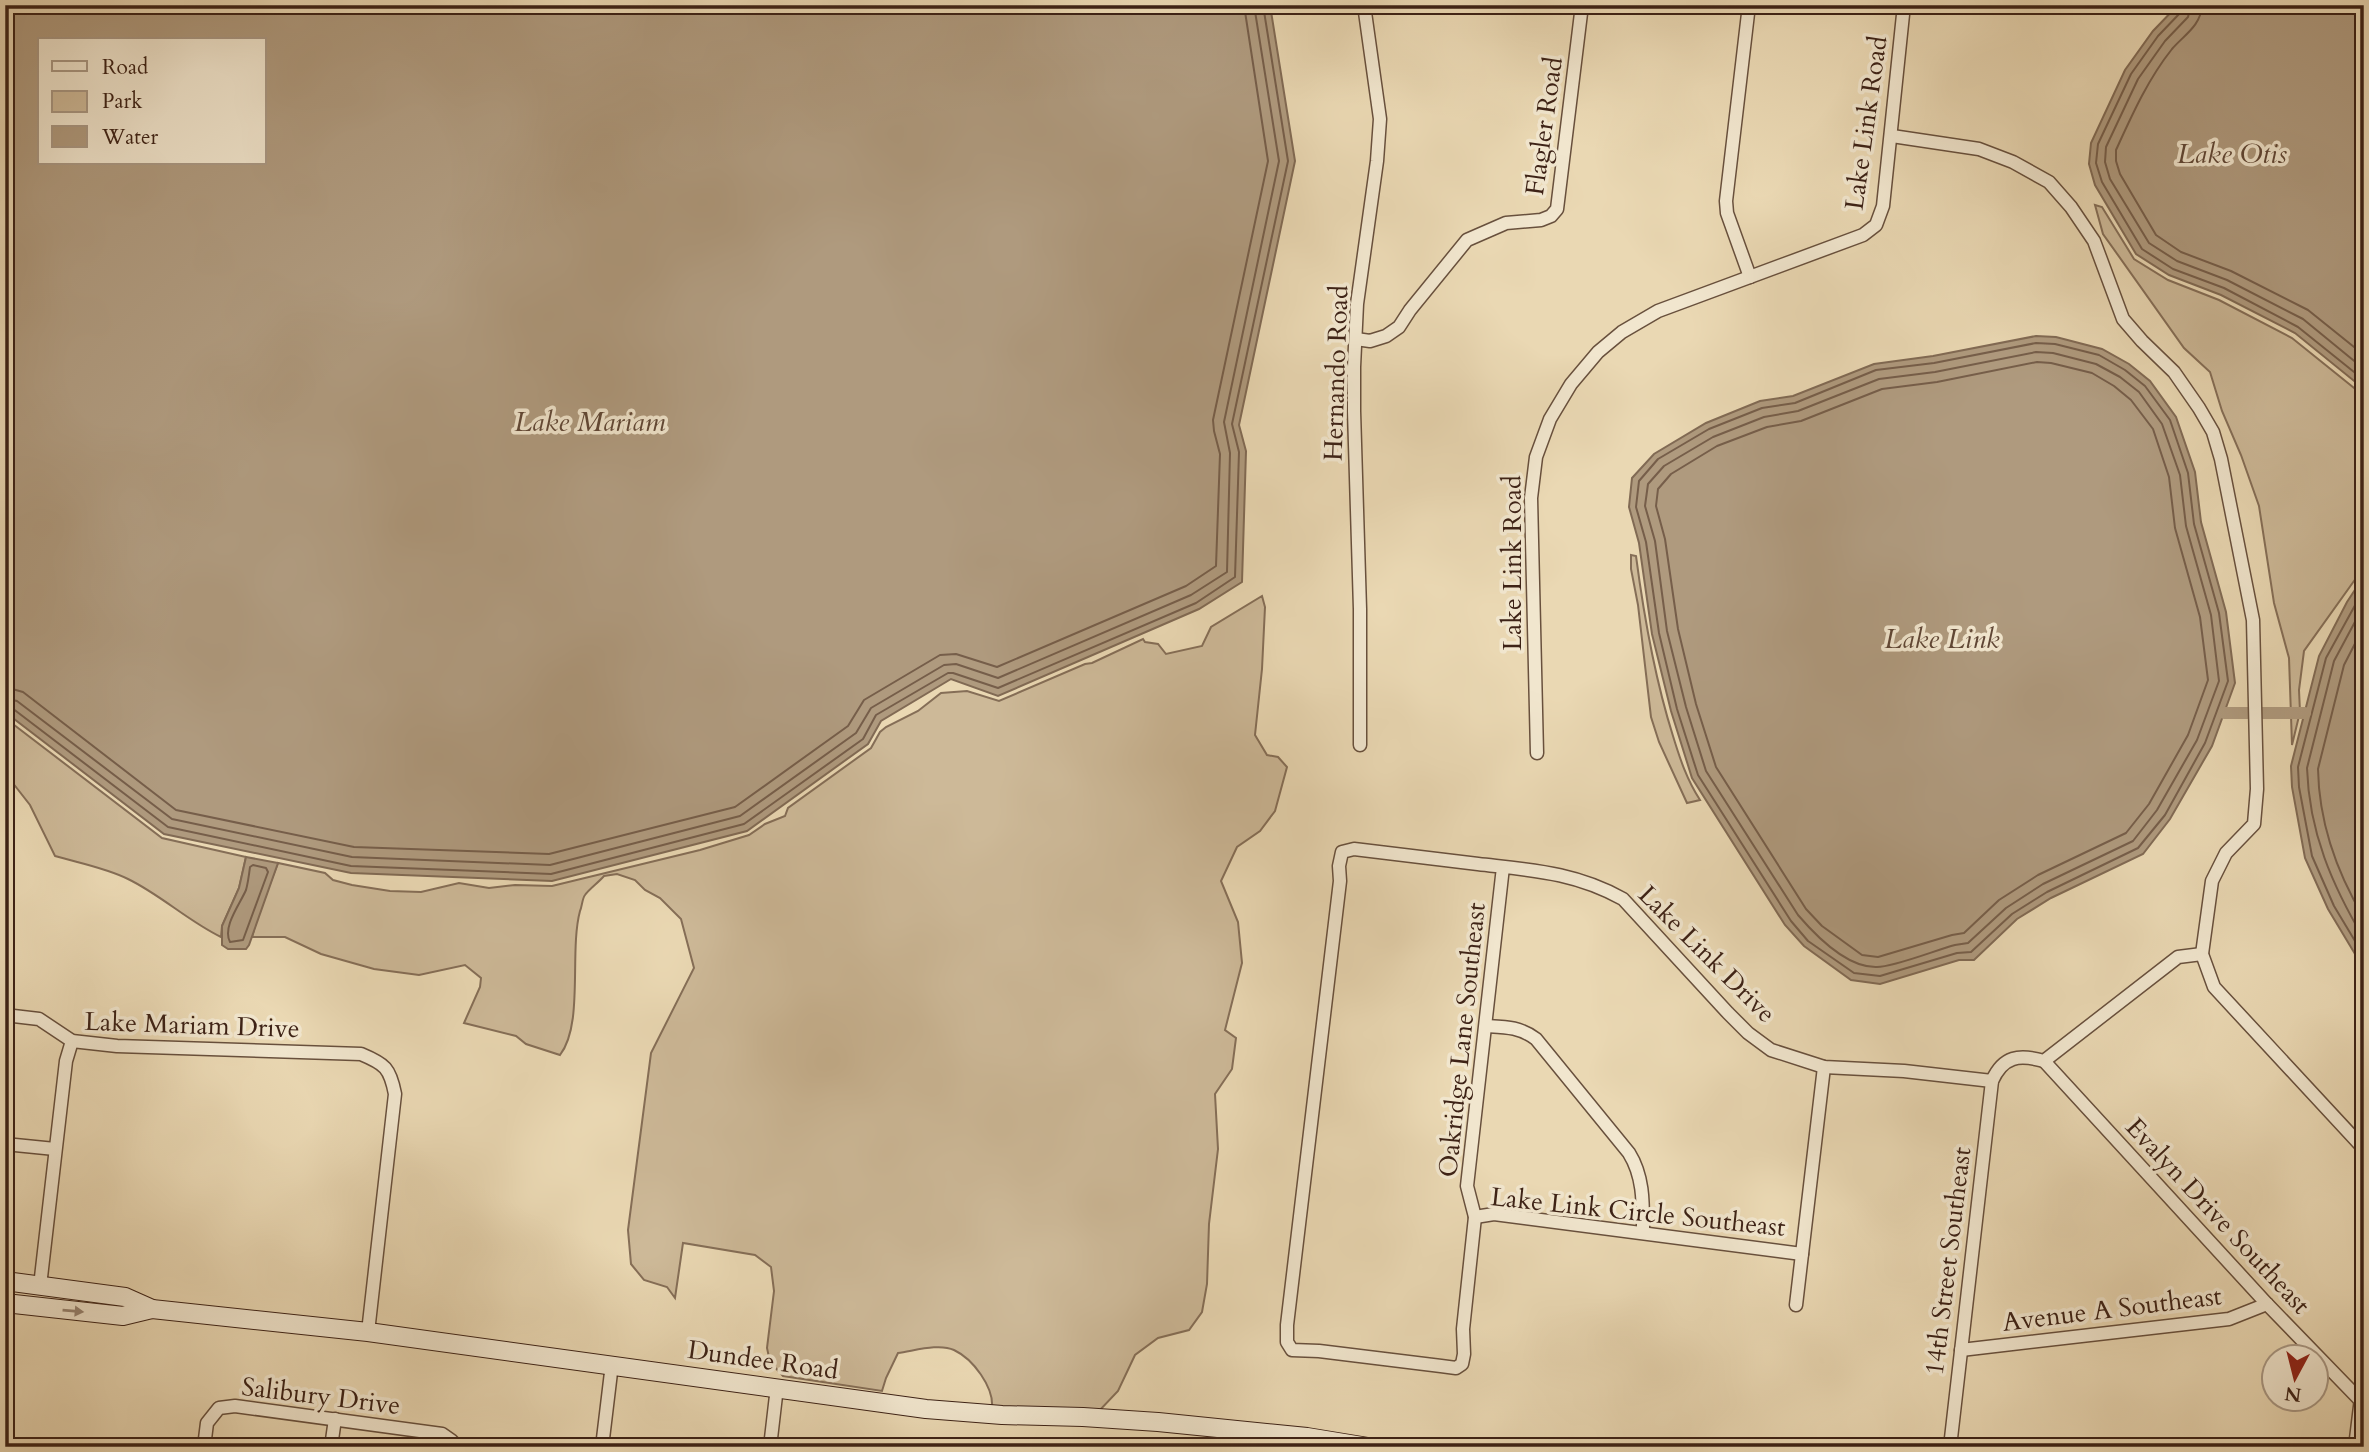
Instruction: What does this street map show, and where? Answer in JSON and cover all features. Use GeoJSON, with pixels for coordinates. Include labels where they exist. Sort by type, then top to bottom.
{"type":"FeatureCollection","features":[{"type":"Feature","properties":{"kind":"main road","name":"Dundee Road"},"geometry":{"type":"LineString","coordinates":[[5,1281],[125,1297],[152,1309],[368,1332],[926,1409],[1147,1421],[1307,1437],[1368,1447]]}},
{"type":"Feature","properties":{"kind":"main road","name":"Dundee Road"},"geometry":{"type":"LineString","coordinates":[[5,1303],[123,1316],[152,1309]]}},
{"type":"Feature","properties":{"kind":"street","name":"Hernando Road"},"geometry":{"type":"LineString","coordinates":[[1360,745],[1360,609],[1354,411],[1357,304],[1379,131],[1378,100],[1364,5]]}},
{"type":"Feature","properties":{"kind":"street","name":"Flagler Road"},"geometry":{"type":"LineString","coordinates":[[1356,339],[1370,341],[1386,336],[1399,327],[1467,240],[1506,223],[1541,220],[1551,216],[1557,209],[1582,5]]}},
{"type":"Feature","properties":{"kind":"street"},"geometry":{"type":"LineString","coordinates":[[1749,5],[1726,201],[1727,213],[1750,277]]}},
{"type":"Feature","properties":{"kind":"street","name":"Lake Link Road"},"geometry":{"type":"LineString","coordinates":[[1537,752],[1531,498],[1536,457],[1550,419],[1571,384],[1598,352],[1622,332],[1658,311],[1856,237],[1876,225],[1883,206],[1892,136],[1891,115],[1904,5]]}},
{"type":"Feature","properties":{"kind":"street"},"geometry":{"type":"LineString","coordinates":[[1892,136],[1979,149],[2013,162],[2049,182],[2071,207],[2094,241],[2123,320],[2174,372],[2213,432],[2253,620],[2257,813],[2254,824],[2226,852],[2217,866],[2212,881],[2202,954],[2214,987],[2364,1149]]}},
{"type":"Feature","properties":{"kind":"street","name":"Lake Link Drive"},"geometry":{"type":"LineString","coordinates":[[1342,852],[1354,849],[1537,870],[1578,878],[1623,899],[1748,1034],[1771,1050],[1824,1067],[1904,1071],[1992,1081]]}},
{"type":"Feature","properties":{"kind":"street","name":"Lake Link Circle Southeast"},"geometry":{"type":"LineString","coordinates":[[1342,852],[1287,1325],[1287,1342],[1292,1350],[1441,1366],[1456,1367],[1462,1364],[1475,1217],[1494,1214],[1802,1254],[1824,1067]]}},
{"type":"Feature","properties":{"kind":"street","name":"Oakridge Lane Southeast"},"geometry":{"type":"LineString","coordinates":[[1475,1217],[1467,1186],[1503,867]]}},
{"type":"Feature","properties":{"kind":"street"},"geometry":{"type":"LineString","coordinates":[[1992,1081],[1998,1067],[2010,1059],[2028,1057],[2044,1061],[2178,957],[2202,954]]}},
{"type":"Feature","properties":{"kind":"street"},"geometry":{"type":"LineString","coordinates":[[5,1014],[39,1019],[72,1041]]}},
{"type":"Feature","properties":{"kind":"street"},"geometry":{"type":"LineString","coordinates":[[1487,1026],[1512,1027],[1525,1031],[1536,1039],[1629,1153],[1637,1167],[1641,1184],[1643,1232]]}},
{"type":"Feature","properties":{"kind":"street","name":"Lake Mariam Drive"},"geometry":{"type":"LineString","coordinates":[[40,1286],[66,1061],[72,1041],[157,1049],[361,1054],[379,1062],[391,1074],[395,1094],[368,1332]]}},
{"type":"Feature","properties":{"kind":"street","name":"Evalyn Drive Southeast"},"geometry":{"type":"LineString","coordinates":[[2044,1061],[2266,1304],[2360,1400]]}},
{"type":"Feature","properties":{"kind":"street","name":"14th Street Southeast"},"geometry":{"type":"LineString","coordinates":[[1950,1447],[1992,1081]]}},
{"type":"Feature","properties":{"kind":"street"},"geometry":{"type":"LineString","coordinates":[[5,1144],[55,1149]]}},
{"type":"Feature","properties":{"kind":"street"},"geometry":{"type":"LineString","coordinates":[[1796,1305],[1802,1254]]}},
{"type":"Feature","properties":{"kind":"street","name":"Avenue A Southeast"},"geometry":{"type":"LineString","coordinates":[[1961,1350],[2229,1319],[2266,1304]]}},
{"type":"Feature","properties":{"kind":"street"},"geometry":{"type":"LineString","coordinates":[[601,1447],[612,1364]]}},
{"type":"Feature","properties":{"kind":"street"},"geometry":{"type":"LineString","coordinates":[[2355,1447],[2364,1374]]}},
{"type":"Feature","properties":{"kind":"street"},"geometry":{"type":"LineString","coordinates":[[770,1447],[777,1387]]}},
{"type":"Feature","properties":{"kind":"street","name":"Salibury Drive"},"geometry":{"type":"LineString","coordinates":[[204,1447],[207,1423],[219,1408],[235,1406],[442,1434],[452,1441],[453,1447]]}},
{"type":"Feature","properties":{"kind":"street"},"geometry":{"type":"LineString","coordinates":[[331,1447],[335,1419]]}},
{"type":"Feature","properties":{"kind":"green space"},"geometry":{"type":"Polygon","coordinates":[[[2095,205],[2102,207],[2134,259],[2168,280],[2219,300],[2292,338],[2364,396],[2364,567],[2304,651],[2299,690],[2300,712],[2292,745],[2289,658],[2274,603],[2259,506],[2241,455],[2222,411],[2210,372],[2184,348],[2103,234],[2095,205]]]}},
{"type":"Feature","properties":{"kind":"green space"},"geometry":{"type":"Polygon","coordinates":[[[1631,555],[1636,556],[1650,646],[1666,714],[1684,769],[1700,800],[1687,803],[1659,742],[1651,717],[1631,555]]]}},
{"type":"Feature","properties":{"kind":"green space"},"geometry":{"type":"Polygon","coordinates":[[[1262,596],[1265,607],[1262,669],[1255,735],[1267,755],[1278,757],[1287,767],[1275,811],[1260,831],[1237,847],[1221,881],[1238,922],[1242,963],[1225,1030],[1236,1038],[1232,1069],[1215,1094],[1218,1149],[1209,1224],[1207,1284],[1202,1312],[1189,1330],[1158,1338],[1135,1355],[1118,1391],[1099,1411],[992,1408],[990,1391],[981,1374],[961,1354],[941,1347],[898,1353],[882,1391],[783,1376],[770,1362],[767,1348],[774,1291],[771,1267],[755,1255],[683,1243],[675,1298],[667,1287],[644,1280],[631,1264],[628,1230],[651,1053],[694,968],[681,919],[660,898],[645,890],[635,880],[617,874],[604,876],[584,897],[577,928],[572,1025],[560,1055],[526,1044],[516,1036],[464,1023],[480,987],[481,978],[465,965],[419,975],[374,969],[321,954],[285,937],[252,937],[278,863],[325,873],[333,880],[352,885],[390,891],[421,892],[459,883],[489,888],[515,885],[552,886],[700,850],[749,835],[765,824],[785,816],[788,808],[871,748],[886,727],[918,711],[941,693],[967,691],[999,701],[1143,639],[1145,642],[1158,644],[1166,654],[1202,646],[1211,627],[1262,596]]]}},
{"type":"Feature","properties":{"kind":"green space"},"geometry":{"type":"Polygon","coordinates":[[[5,718],[162,838],[246,857],[239,888],[222,926],[221,937],[120,875],[55,856],[30,805],[5,773],[5,718]]]}},
{"type":"Feature","properties":{"kind":"water","name":"Lake Mariam"},"geometry":{"type":"Polygon","coordinates":[[[5,5],[1270,5],[1295,161],[1239,425],[1246,451],[1242,582],[1199,609],[998,696],[951,679],[881,721],[868,744],[747,831],[552,881],[351,873],[164,834],[5,712],[5,5]]]}},
{"type":"Feature","properties":{"kind":"water","name":"Lake Otis"},"geometry":{"type":"Polygon","coordinates":[[[2178,5],[2364,5],[2364,389],[2295,333],[2221,295],[2169,275],[2136,254],[2095,185],[2089,164],[2091,143],[2125,70],[2153,31],[2178,5]]]}},
{"type":"Feature","properties":{"kind":"water","name":"Lake Link"},"geometry":{"type":"Polygon","coordinates":[[[2036,336],[2056,337],[2102,349],[2129,364],[2150,381],[2176,417],[2195,472],[2201,522],[2226,612],[2235,683],[2212,746],[2170,819],[2143,854],[2051,898],[2017,919],[1974,960],[1959,960],[1880,984],[1851,980],[1804,946],[1785,925],[1692,778],[1671,711],[1652,634],[1639,543],[1629,507],[1632,478],[1654,454],[1706,423],[1760,401],[1793,396],[1874,364],[1933,356],[2036,336]]]}},
{"type":"Feature","properties":{"kind":"water"},"geometry":{"type":"Polygon","coordinates":[[[2364,576],[2364,969],[2328,909],[2305,858],[2292,787],[2291,766],[2319,656],[2364,576]]]}},
{"type":"Feature","properties":{"kind":"water"},"geometry":{"type":"Polygon","coordinates":[[[246,857],[278,863],[249,945],[246,949],[228,949],[222,945],[222,926],[239,888],[246,857]]]}},
{"type":"Feature","properties":{"kind":"waterway"},"geometry":{"type":"LineString","coordinates":[[2224,713],[2305,713]]}}]}
